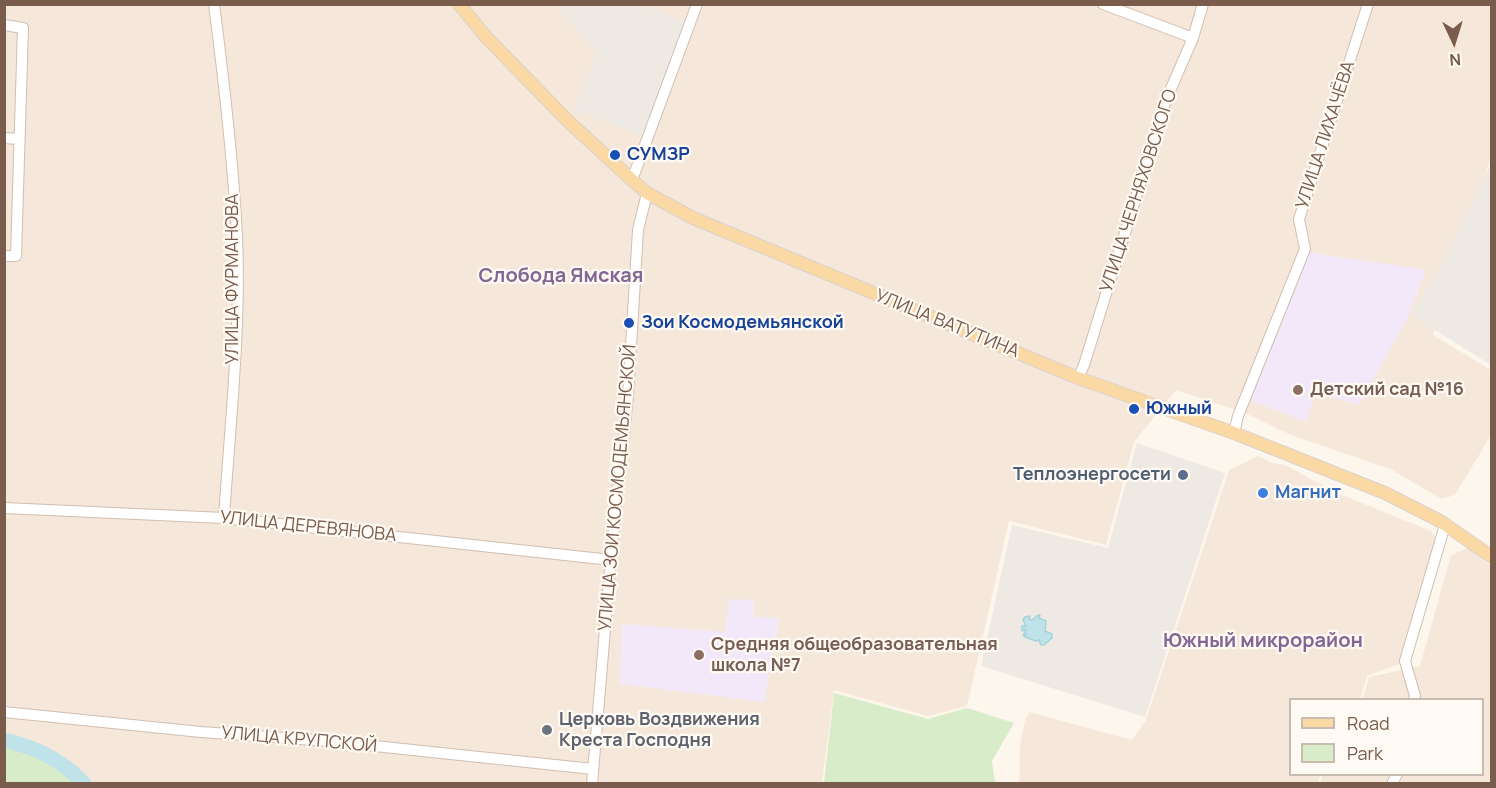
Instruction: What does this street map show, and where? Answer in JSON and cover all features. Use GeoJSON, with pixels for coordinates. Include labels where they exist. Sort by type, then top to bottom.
{"type":"FeatureCollection","features":[{"type":"Feature","properties":{"kind":"main road","name":"УЛИЦА ВАТУТИНА"},"geometry":{"type":"LineString","coordinates":[[459,4],[494,46],[568,121],[647,193],[711,226],[1078,378],[1234,433],[1385,493],[1445,525],[1491,557]]}},
{"type":"Feature","properties":{"kind":"street","name":"УЛИЦА ФУРМАНОВА"},"geometry":{"type":"LineString","coordinates":[[214,4],[228,120],[237,237],[236,330],[224,518]]}},
{"type":"Feature","properties":{"kind":"street"},"geometry":{"type":"LineString","coordinates":[[632,180],[697,4]]}},
{"type":"Feature","properties":{"kind":"street"},"geometry":{"type":"LineString","coordinates":[[1103,4],[1193,38]]}},
{"type":"Feature","properties":{"kind":"street","name":"УЛИЦА ЧЕРНЯХОВСКОГО"},"geometry":{"type":"LineString","coordinates":[[1078,378],[1166,100],[1193,38],[1203,4]]}},
{"type":"Feature","properties":{"kind":"street","name":"УЛИЦА ЛИХАЧЁВА"},"geometry":{"type":"LineString","coordinates":[[1234,433],[1238,416],[1305,249],[1299,219],[1368,4]]}},
{"type":"Feature","properties":{"kind":"street"},"geometry":{"type":"LineString","coordinates":[[4,25],[23,28],[10,256]]}},
{"type":"Feature","properties":{"kind":"street"},"geometry":{"type":"LineString","coordinates":[[4,138],[18,139]]}},
{"type":"Feature","properties":{"kind":"street","name":"УЛИЦА ЗОИ КОСМОДЕМЬЯНСКОЙ"},"geometry":{"type":"LineString","coordinates":[[592,783],[628,396],[638,230],[647,193]]}},
{"type":"Feature","properties":{"kind":"street","name":"УЛИЦА ДЕРЕВЯНОВА"},"geometry":{"type":"LineString","coordinates":[[4,508],[224,518],[611,560]]}},
{"type":"Feature","properties":{"kind":"street"},"geometry":{"type":"LineString","coordinates":[[1414,698],[1405,661],[1445,525]]}},
{"type":"Feature","properties":{"kind":"street","name":"УЛИЦА КРУПСКОЙ"},"geometry":{"type":"LineString","coordinates":[[4,712],[201,732],[327,741],[593,769]]}},
{"type":"Feature","properties":{"kind":"shaded area"},"geometry":{"type":"Polygon","coordinates":[[[5,5],[1491,5],[1491,157],[1433,335],[1491,370],[1491,435],[1455,495],[1442,499],[1390,469],[1291,435],[1245,413],[1176,390],[1134,442],[1106,545],[1009,521],[967,706],[928,716],[834,690],[822,783],[5,784],[5,5]]]}},
{"type":"Feature","properties":{"kind":"shaded area","name":"СУМЗР"},"geometry":{"type":"Polygon","coordinates":[[[556,5],[641,5],[685,23],[643,137],[574,109],[596,53],[556,5]]]}},
{"type":"Feature","properties":{"kind":"shaded area"},"geometry":{"type":"Polygon","coordinates":[[[1491,163],[1492,365],[1411,315],[1438,270],[1491,163]]]}},
{"type":"Feature","properties":{"kind":"shaded area"},"geometry":{"type":"Polygon","coordinates":[[[1307,252],[1426,270],[1408,317],[1359,405],[1315,393],[1306,422],[1247,399],[1307,252]]]}},
{"type":"Feature","properties":{"kind":"shaded area"},"geometry":{"type":"Polygon","coordinates":[[[1137,443],[1225,473],[1145,717],[981,666],[1012,525],[1108,548],[1137,443]]]}},
{"type":"Feature","properties":{"kind":"shaded area","name":"Южный микрорайон"},"geometry":{"type":"Polygon","coordinates":[[[1258,456],[1273,463],[1285,465],[1337,493],[1431,531],[1437,539],[1407,661],[1367,676],[1360,698],[1289,698],[1289,776],[1320,776],[1318,783],[1019,784],[1020,745],[1029,712],[1132,740],[1146,720],[1229,470],[1258,456]]]}},
{"type":"Feature","properties":{"kind":"shaded area"},"geometry":{"type":"Polygon","coordinates":[[[1468,548],[1491,566],[1491,783],[1320,784],[1322,776],[1484,776],[1484,698],[1363,698],[1369,677],[1420,666],[1451,555],[1468,548]]]}},
{"type":"Feature","properties":{"kind":"shaded area"},"geometry":{"type":"Polygon","coordinates":[[[729,599],[754,600],[753,617],[779,618],[764,702],[620,684],[622,624],[725,632],[729,599]]]}},
{"type":"Feature","properties":{"kind":"green space"},"geometry":{"type":"Polygon","coordinates":[[[834,693],[928,719],[967,708],[1014,723],[992,761],[995,783],[824,783],[834,693]]]}},
{"type":"Feature","properties":{"kind":"green space"},"geometry":{"type":"Polygon","coordinates":[[[5,744],[45,758],[63,769],[79,783],[5,783],[5,744]]]}},
{"type":"Feature","properties":{"kind":"water"},"geometry":{"type":"Polygon","coordinates":[[[1038,615],[1046,621],[1045,631],[1052,634],[1052,638],[1044,645],[1041,645],[1039,640],[1025,637],[1026,634],[1023,636],[1026,629],[1022,631],[1022,626],[1026,626],[1023,620],[1025,617],[1030,616],[1029,619],[1032,620],[1038,615]]]}},
{"type":"Feature","properties":{"kind":"waterway"},"geometry":{"type":"LineString","coordinates":[[4,740],[27,746],[58,761],[84,784]]}},
{"type":"Feature","properties":{"kind":"place","name":"СУМЗР"},"geometry":{"type":"Point","coordinates":[615,155]}},
{"type":"Feature","properties":{"kind":"place","name":"Зои Космодемьянской"},"geometry":{"type":"Point","coordinates":[629,323]}},
{"type":"Feature","properties":{"kind":"place","name":"Детский сад №16"},"geometry":{"type":"Point","coordinates":[1298,390]}},
{"type":"Feature","properties":{"kind":"place","name":"Южный"},"geometry":{"type":"Point","coordinates":[1134,409]}},
{"type":"Feature","properties":{"kind":"place","name":"Теплоэнергосети"},"geometry":{"type":"Point","coordinates":[1183,475]}},
{"type":"Feature","properties":{"kind":"place","name":"Магнит"},"geometry":{"type":"Point","coordinates":[1263,493]}},
{"type":"Feature","properties":{"kind":"place","name":"Средняя общеобразовательная школа №7"},"geometry":{"type":"Point","coordinates":[699,655]}},
{"type":"Feature","properties":{"kind":"place","name":"Церковь Воздвижения Креста Господня"},"geometry":{"type":"Point","coordinates":[547,730]}},
{"type":"Feature","properties":{"kind":"district","name":"Слобода Ямская"},"geometry":{"type":"Point","coordinates":[561,276]}},
{"type":"Feature","properties":{"kind":"district","name":"Южный микрорайон"},"geometry":{"type":"Point","coordinates":[1263,641]}}]}
